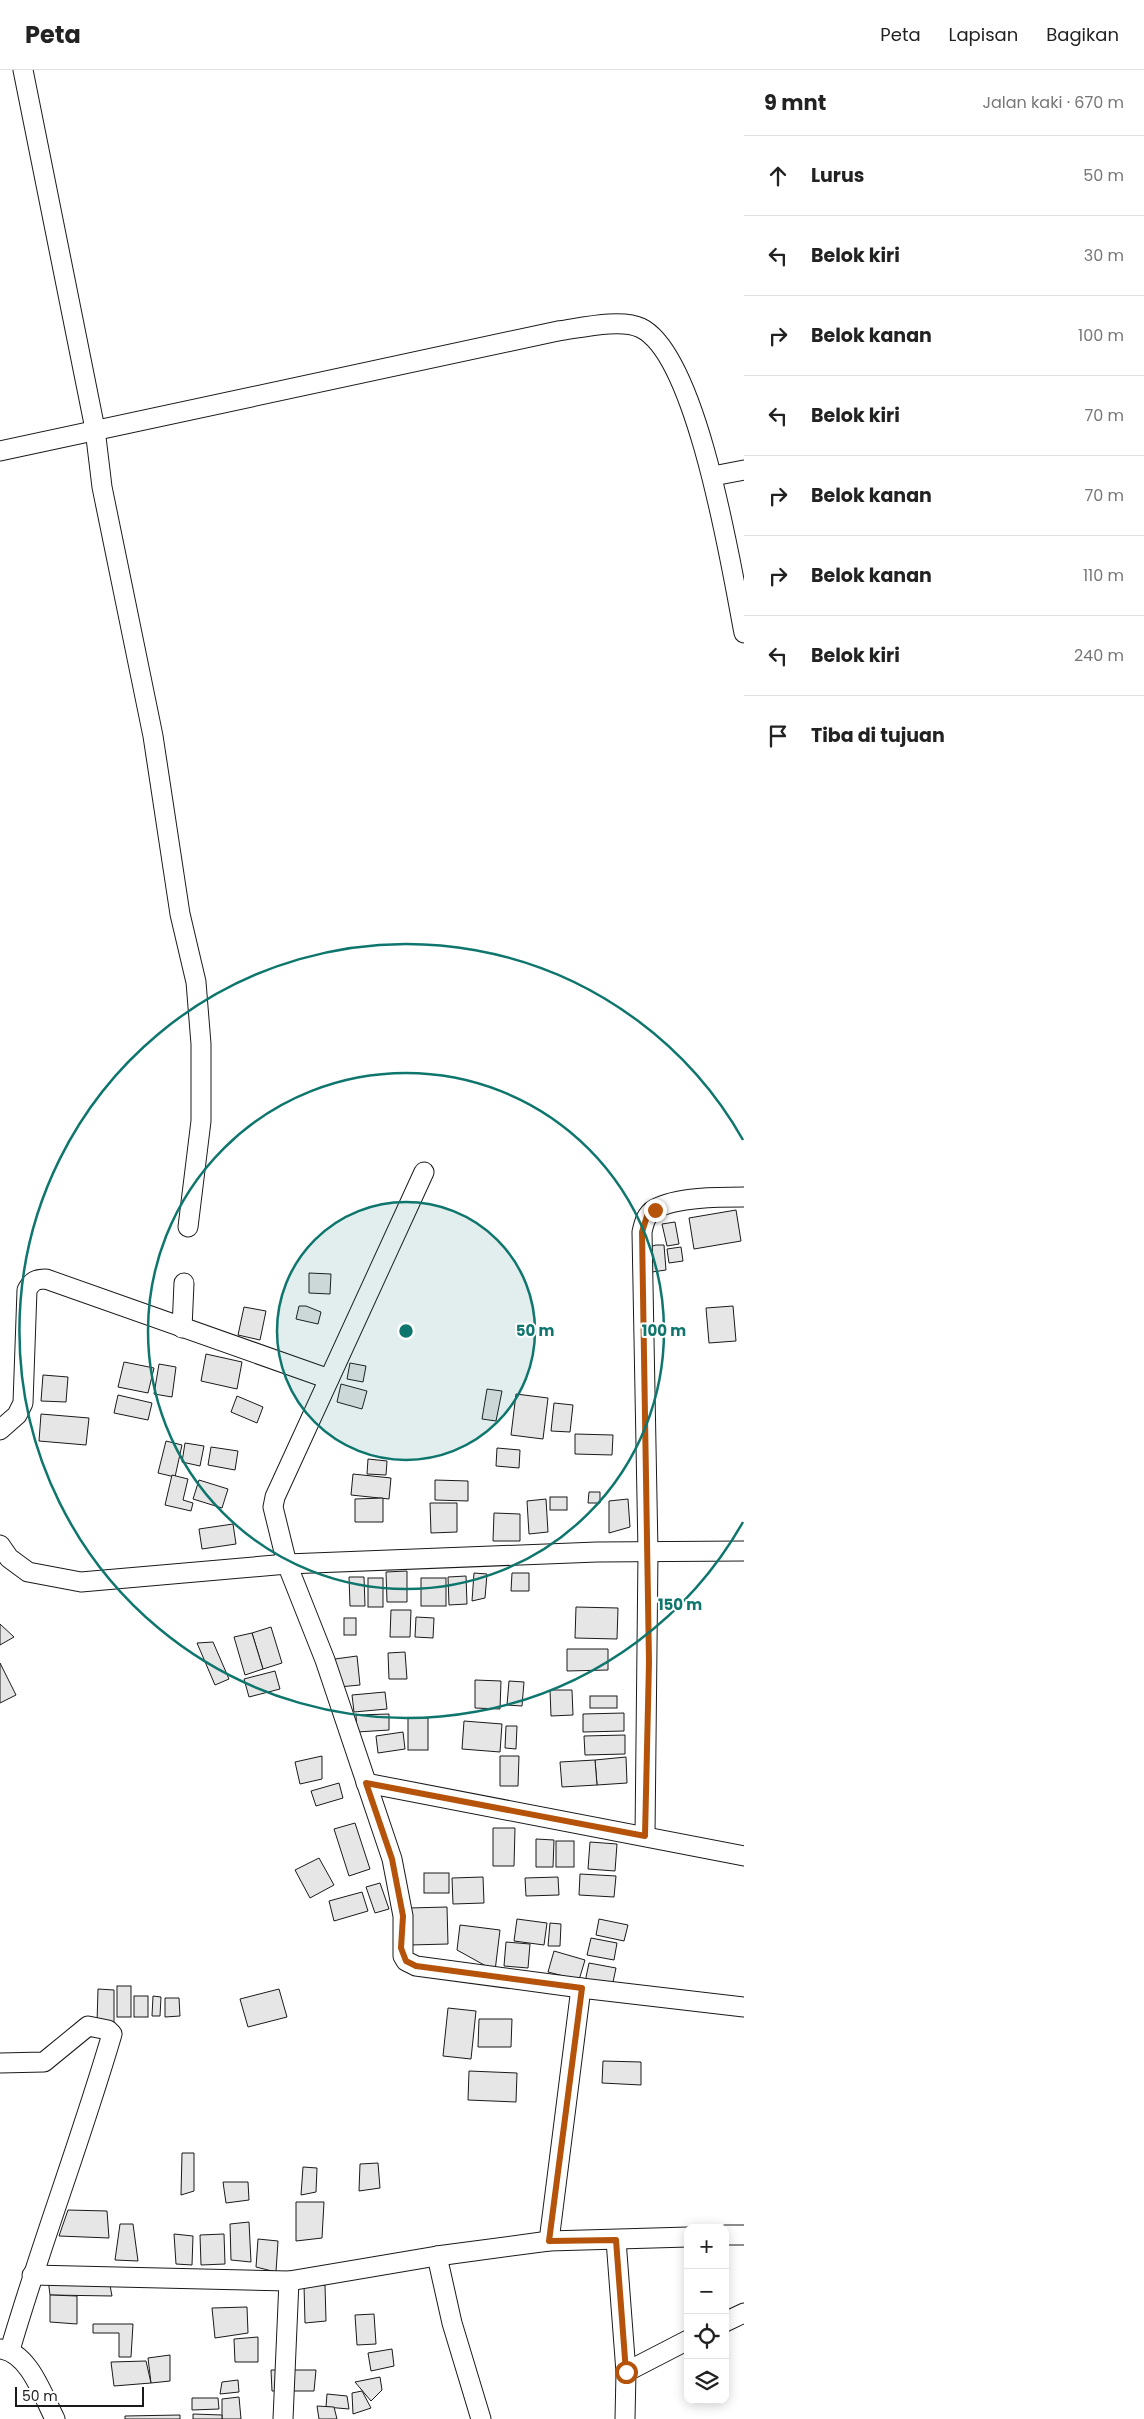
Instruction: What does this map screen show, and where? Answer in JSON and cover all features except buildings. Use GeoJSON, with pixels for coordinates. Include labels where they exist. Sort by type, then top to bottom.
{"type":"FeatureCollection","features":[{"type":"Feature","properties":{"kind":"street"},"geometry":{"type":"LineString","coordinates":[[23,70],[95,429],[102,487],[153,736],[180,914],[196,982],[201,1044],[202,1121],[188,1227]]}},
{"type":"Feature","properties":{"kind":"street"},"geometry":{"type":"LineString","coordinates":[[0,451],[95,429],[558,331],[624,324],[640,327],[654,336],[668,356],[680,380],[713,476],[744,633]]}},
{"type":"Feature","properties":{"kind":"street"},"geometry":{"type":"LineString","coordinates":[[713,476],[744,470]]}},
{"type":"Feature","properties":{"kind":"street"},"geometry":{"type":"LineString","coordinates":[[424,1172],[275,1497],[273,1508],[287,1564],[325,1660],[392,1859],[403,1916],[401,1948],[406,1961],[416,1966],[744,2007]]}},
{"type":"Feature","properties":{"kind":"street"},"geometry":{"type":"LineString","coordinates":[[645,1836],[649,1662],[642,1232],[644,1222],[655,1210],[666,1206],[707,1199],[744,1197]]}},
{"type":"Feature","properties":{"kind":"street"},"geometry":{"type":"LineString","coordinates":[[0,1430],[17,1415],[23,1403],[27,1290],[30,1283],[37,1279],[46,1279],[329,1379]]}},
{"type":"Feature","properties":{"kind":"street"},"geometry":{"type":"LineString","coordinates":[[182,1328],[184,1283]]}},
{"type":"Feature","properties":{"kind":"street"},"geometry":{"type":"LineString","coordinates":[[0,1545],[9,1558],[28,1572],[81,1582],[287,1564],[744,1550]]}},
{"type":"Feature","properties":{"kind":"street"},"geometry":{"type":"LineString","coordinates":[[366,1783],[744,1856]]}},
{"type":"Feature","properties":{"kind":"street"},"geometry":{"type":"LineString","coordinates":[[549,2241],[582,1988]]}},
{"type":"Feature","properties":{"kind":"street"},"geometry":{"type":"LineString","coordinates":[[0,2062],[44,2062],[88,2026],[108,2030],[112,2034],[92,2104],[5,2349],[22,2361],[55,2419]]}},
{"type":"Feature","properties":{"kind":"street"},"geometry":{"type":"LineString","coordinates":[[729,2235],[744,2234]]}},
{"type":"Feature","properties":{"kind":"street"},"geometry":{"type":"LineString","coordinates":[[32,2275],[289,2282],[437,2256],[549,2241],[684,2237]]}},
{"type":"Feature","properties":{"kind":"street"},"geometry":{"type":"LineString","coordinates":[[616,2240],[626,2372],[625,2419]]}},
{"type":"Feature","properties":{"kind":"street"},"geometry":{"type":"LineString","coordinates":[[437,2256],[452,2322],[481,2419]]}},
{"type":"Feature","properties":{"kind":"street"},"geometry":{"type":"LineString","coordinates":[[283,2419],[289,2282]]}},
{"type":"Feature","properties":{"kind":"street"},"geometry":{"type":"LineString","coordinates":[[729,2320],[744,2313]]}},
{"type":"Feature","properties":{"kind":"street"},"geometry":{"type":"LineString","coordinates":[[626,2372],[684,2342]]}},
{"type":"Feature","properties":{"kind":"route"},"geometry":{"type":"LineString","coordinates":[[626,2372],[616,2240],[549,2241],[582,1988],[416,1966],[406,1961],[401,1948],[403,1916],[392,1859],[366,1783],[645,1836],[649,1662],[642,1232],[647,1216],[655,1210]]}}]}
